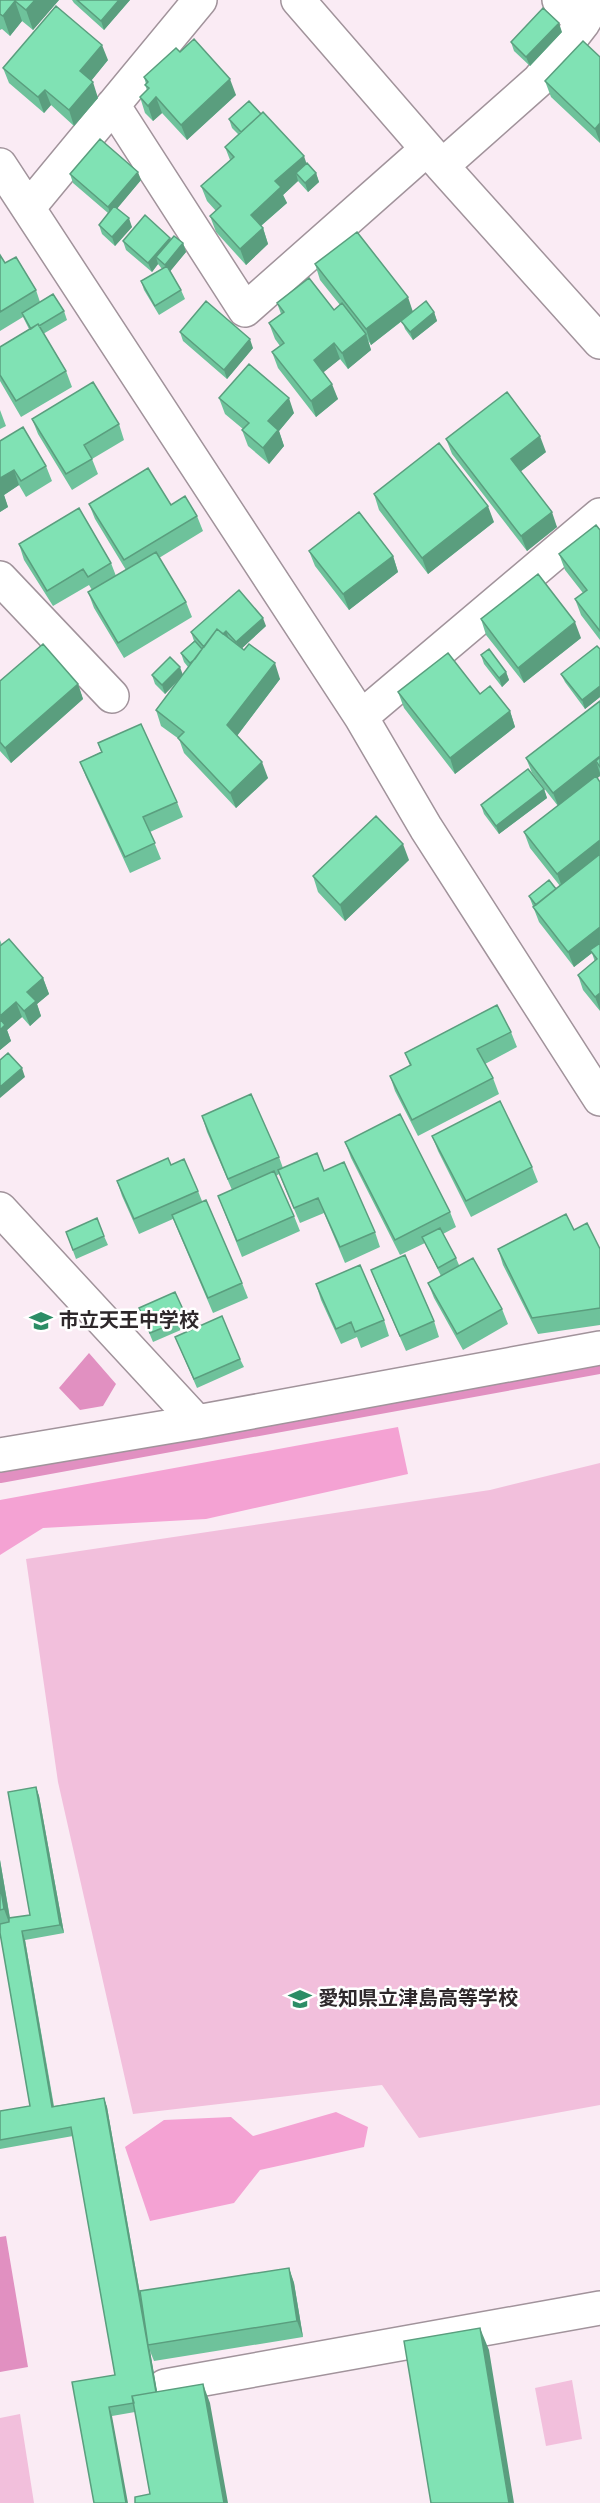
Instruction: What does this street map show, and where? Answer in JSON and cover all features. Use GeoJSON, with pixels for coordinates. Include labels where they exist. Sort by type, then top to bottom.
{"type":"FeatureCollection","features":[{"type":"Feature","properties":{"kind":"street"},"geometry":{"type":"LineString","coordinates":[[29,207],[200,0]]}},
{"type":"Feature","properties":{"kind":"street"},"geometry":{"type":"LineString","coordinates":[[298,0],[435,158],[600,342]]}},
{"type":"Feature","properties":{"kind":"street"},"geometry":{"type":"LineString","coordinates":[[113,105],[245,310],[435,158],[539,80],[589,11],[559,0]]}},
{"type":"Feature","properties":{"kind":"street"},"geometry":{"type":"LineString","coordinates":[[0,165],[361,717],[426,828],[600,1099]]}},
{"type":"Feature","properties":{"kind":"street"},"geometry":{"type":"LineString","coordinates":[[361,717],[600,515]]}},
{"type":"Feature","properties":{"kind":"street"},"geometry":{"type":"LineString","coordinates":[[0,578],[112,696]]}},
{"type":"Feature","properties":{"kind":"street"},"geometry":{"type":"LineString","coordinates":[[0,1209],[197,1422]]}},
{"type":"Feature","properties":{"kind":"street"},"geometry":{"type":"LineString","coordinates":[[0,1455],[197,1422],[600,1348]]}},
{"type":"Feature","properties":{"kind":"street"},"geometry":{"type":"LineString","coordinates":[[165,2386],[600,2308]]}},
{"type":"Feature","properties":{"kind":"shaded area"},"geometry":{"type":"Polygon","coordinates":[[[89,1353],[116,1384],[103,1406],[80,1410],[59,1388],[89,1353]]]}},
{"type":"Feature","properties":{"kind":"shaded area"},"geometry":{"type":"Polygon","coordinates":[[[398,1427],[408,1474],[206,1519],[43,1528],[0,1555],[0,1500],[398,1427]]]}},
{"type":"Feature","properties":{"kind":"shaded area"},"geometry":{"type":"Polygon","coordinates":[[[600,1463],[600,2105],[419,2138],[382,2085],[133,2114],[58,1782],[26,1559],[490,1490],[600,1463]]]}},
{"type":"Feature","properties":{"kind":"shaded area"},"geometry":{"type":"Polygon","coordinates":[[[336,2112],[368,2127],[364,2147],[260,2170],[234,2203],[150,2221],[125,2147],[164,2120],[231,2117],[253,2136],[336,2112]]]}},
{"type":"Feature","properties":{"kind":"shaded area"},"geometry":{"type":"Polygon","coordinates":[[[6,2236],[28,2367],[0,2372],[0,2237],[6,2236]]]}},
{"type":"Feature","properties":{"kind":"shaded area"},"geometry":{"type":"Polygon","coordinates":[[[572,2380],[582,2439],[546,2446],[535,2388],[572,2380]]]}},
{"type":"Feature","properties":{"kind":"shaded area"},"geometry":{"type":"Polygon","coordinates":[[[20,2414],[34,2503],[0,2503],[0,2418],[20,2414]]]}},
{"type":"Feature","properties":{"kind":"building"},"geometry":{"type":"Polygon","coordinates":[[[0,0],[35,0],[26,10],[15,1],[3,16],[0,14],[0,0]]]}},
{"type":"Feature","properties":{"kind":"building"},"geometry":{"type":"Polygon","coordinates":[[[77,0],[119,0],[101,21],[77,0]]]}},
{"type":"Feature","properties":{"kind":"building"},"geometry":{"type":"Polygon","coordinates":[[[56,6],[102,45],[80,71],[93,82],[69,110],[45,90],[38,97],[3,68],[56,6]]]}},
{"type":"Feature","properties":{"kind":"building"},"geometry":{"type":"Polygon","coordinates":[[[543,8],[559,23],[526,57],[511,42],[543,8]]]}},
{"type":"Feature","properties":{"kind":"building"},"geometry":{"type":"Polygon","coordinates":[[[194,39],[230,79],[181,125],[156,97],[148,106],[140,97],[149,88],[145,85],[148,82],[144,77],[176,48],[180,52],[194,39]]]}},
{"type":"Feature","properties":{"kind":"building"},"geometry":{"type":"Polygon","coordinates":[[[583,41],[600,57],[600,123],[595,129],[545,81],[583,41]]]}},
{"type":"Feature","properties":{"kind":"building"},"geometry":{"type":"Polygon","coordinates":[[[249,101],[261,114],[241,132],[229,119],[249,101]]]}},
{"type":"Feature","properties":{"kind":"building"},"geometry":{"type":"Polygon","coordinates":[[[263,112],[304,156],[275,181],[281,187],[251,215],[263,228],[240,249],[210,216],[221,206],[201,186],[234,157],[225,147],[263,112]]]}},
{"type":"Feature","properties":{"kind":"building"},"geometry":{"type":"Polygon","coordinates":[[[100,139],[138,172],[108,207],[70,174],[100,139]]]}},
{"type":"Feature","properties":{"kind":"building"},"geometry":{"type":"Polygon","coordinates":[[[307,163],[316,173],[305,183],[296,173],[307,163]]]}},
{"type":"Feature","properties":{"kind":"building"},"geometry":{"type":"Polygon","coordinates":[[[114,206],[129,218],[112,237],[99,225],[114,206]]]}},
{"type":"Feature","properties":{"kind":"building"},"geometry":{"type":"Polygon","coordinates":[[[145,215],[170,238],[148,263],[123,241],[145,215]]]}},
{"type":"Feature","properties":{"kind":"building"},"geometry":{"type":"Polygon","coordinates":[[[357,232],[408,297],[366,329],[315,264],[357,232]]]}},
{"type":"Feature","properties":{"kind":"building"},"geometry":{"type":"Polygon","coordinates":[[[174,236],[183,243],[165,265],[156,257],[174,236]]]}},
{"type":"Feature","properties":{"kind":"building"},"geometry":{"type":"Polygon","coordinates":[[[0,255],[5,263],[16,257],[36,290],[0,312],[0,255]]]}},
{"type":"Feature","properties":{"kind":"building"},"geometry":{"type":"Polygon","coordinates":[[[167,266],[181,290],[155,306],[141,281],[167,266]]]}},
{"type":"Feature","properties":{"kind":"building"},"geometry":{"type":"Polygon","coordinates":[[[309,278],[334,310],[342,303],[366,334],[342,353],[334,343],[314,360],[332,384],[311,401],[272,352],[284,343],[269,323],[284,312],[277,303],[309,278]]]}},
{"type":"Feature","properties":{"kind":"building"},"geometry":{"type":"Polygon","coordinates":[[[53,294],[64,311],[31,329],[22,313],[53,294]]]}},
{"type":"Feature","properties":{"kind":"building"},"geometry":{"type":"Polygon","coordinates":[[[206,301],[250,339],[224,370],[180,332],[206,301]]]}},
{"type":"Feature","properties":{"kind":"building"},"geometry":{"type":"Polygon","coordinates":[[[426,301],[434,312],[410,332],[401,321],[426,301]]]}},
{"type":"Feature","properties":{"kind":"building"},"geometry":{"type":"Polygon","coordinates":[[[38,324],[66,371],[16,401],[0,375],[0,347],[38,324]]]}},
{"type":"Feature","properties":{"kind":"building"},"geometry":{"type":"Polygon","coordinates":[[[249,364],[289,398],[268,421],[278,430],[263,448],[242,430],[249,423],[219,398],[249,364]]]}},
{"type":"Feature","properties":{"kind":"building"},"geometry":{"type":"Polygon","coordinates":[[[93,382],[119,424],[84,445],[92,459],[66,474],[32,419],[93,382]]]}},
{"type":"Feature","properties":{"kind":"building"},"geometry":{"type":"Polygon","coordinates":[[[507,392],[540,436],[511,459],[552,512],[521,536],[446,439],[507,392]]]}},
{"type":"Feature","properties":{"kind":"building"},"geometry":{"type":"Polygon","coordinates":[[[23,427],[46,466],[21,481],[14,470],[0,478],[0,441],[23,427]]]}},
{"type":"Feature","properties":{"kind":"building"},"geometry":{"type":"Polygon","coordinates":[[[439,443],[488,506],[422,558],[374,494],[439,443]]]}},
{"type":"Feature","properties":{"kind":"building"},"geometry":{"type":"Polygon","coordinates":[[[148,468],[171,505],[185,496],[197,516],[124,560],[89,504],[148,468]]]}},
{"type":"Feature","properties":{"kind":"building"},"geometry":{"type":"Polygon","coordinates":[[[79,508],[111,563],[88,577],[83,569],[47,591],[19,544],[79,508]]]}},
{"type":"Feature","properties":{"kind":"building"},"geometry":{"type":"Polygon","coordinates":[[[359,512],[393,556],[343,594],[309,551],[359,512]]]}},
{"type":"Feature","properties":{"kind":"building"},"geometry":{"type":"Polygon","coordinates":[[[596,525],[600,530],[600,631],[575,599],[587,590],[559,554],[596,525]]]}},
{"type":"Feature","properties":{"kind":"building"},"geometry":{"type":"Polygon","coordinates":[[[156,552],[186,602],[118,643],[88,592],[156,552]]]}},
{"type":"Feature","properties":{"kind":"building"},"geometry":{"type":"Polygon","coordinates":[[[538,574],[575,622],[518,668],[481,619],[538,574]]]}},
{"type":"Feature","properties":{"kind":"building"},"geometry":{"type":"Polygon","coordinates":[[[239,590],[263,618],[236,642],[226,631],[223,634],[217,629],[204,647],[191,632],[239,590]]]}},
{"type":"Feature","properties":{"kind":"building"},"geometry":{"type":"Polygon","coordinates":[[[217,629],[244,650],[249,644],[275,663],[227,725],[262,762],[230,793],[178,738],[184,732],[156,710],[217,629]]]}},
{"type":"Feature","properties":{"kind":"building"},"geometry":{"type":"Polygon","coordinates":[[[195,641],[202,649],[190,663],[181,653],[195,641]]]}},
{"type":"Feature","properties":{"kind":"building"},"geometry":{"type":"Polygon","coordinates":[[[43,644],[78,684],[5,748],[0,742],[0,681],[43,644]]]}},
{"type":"Feature","properties":{"kind":"building"},"geometry":{"type":"Polygon","coordinates":[[[597,646],[600,649],[600,686],[582,700],[561,674],[597,646]]]}},
{"type":"Feature","properties":{"kind":"building"},"geometry":{"type":"Polygon","coordinates":[[[489,649],[506,672],[499,678],[481,655],[489,649]]]}},
{"type":"Feature","properties":{"kind":"building"},"geometry":{"type":"Polygon","coordinates":[[[448,653],[480,694],[490,686],[510,711],[450,758],[398,692],[448,653]]]}},
{"type":"Feature","properties":{"kind":"building"},"geometry":{"type":"Polygon","coordinates":[[[170,657],[180,667],[162,685],[152,675],[170,657]]]}},
{"type":"Feature","properties":{"kind":"building"},"geometry":{"type":"Polygon","coordinates":[[[600,701],[600,756],[553,793],[526,758],[600,701]]]}},
{"type":"Feature","properties":{"kind":"building"},"geometry":{"type":"Polygon","coordinates":[[[141,724],[177,802],[143,817],[155,843],[125,857],[80,762],[102,752],[98,743],[141,724]]]}},
{"type":"Feature","properties":{"kind":"building"},"geometry":{"type":"Polygon","coordinates":[[[528,769],[544,789],[496,826],[481,805],[528,769]]]}},
{"type":"Feature","properties":{"kind":"building"},"geometry":{"type":"Polygon","coordinates":[[[596,776],[600,782],[600,840],[557,874],[524,832],[596,776]]]}},
{"type":"Feature","properties":{"kind":"building"},"geometry":{"type":"Polygon","coordinates":[[[376,816],[403,844],[340,905],[313,876],[376,816]]]}},
{"type":"Feature","properties":{"kind":"building"},"geometry":{"type":"Polygon","coordinates":[[[600,854],[600,927],[568,952],[533,907],[600,854]]]}},
{"type":"Feature","properties":{"kind":"building"},"geometry":{"type":"Polygon","coordinates":[[[549,880],[556,889],[536,905],[529,896],[549,880]]]}},
{"type":"Feature","properties":{"kind":"building"},"geometry":{"type":"Polygon","coordinates":[[[9,939],[43,978],[27,992],[36,1001],[24,1011],[16,1002],[0,1016],[0,946],[9,939]]]}},
{"type":"Feature","properties":{"kind":"building"},"geometry":{"type":"Polygon","coordinates":[[[600,943],[600,993],[595,997],[578,975],[597,959],[590,950],[600,943]]]}},
{"type":"Feature","properties":{"kind":"building"},"geometry":{"type":"Polygon","coordinates":[[[497,1005],[511,1032],[477,1049],[493,1078],[412,1120],[390,1076],[411,1065],[405,1053],[497,1005]]]}},
{"type":"Feature","properties":{"kind":"building"},"geometry":{"type":"Polygon","coordinates":[[[0,1019],[5,1025],[0,1030],[0,1019]]]}},
{"type":"Feature","properties":{"kind":"building"},"geometry":{"type":"Polygon","coordinates":[[[8,1053],[22,1068],[0,1087],[0,1060],[8,1053]]]}},
{"type":"Feature","properties":{"kind":"building"},"geometry":{"type":"Polygon","coordinates":[[[251,1094],[279,1157],[228,1179],[202,1116],[251,1094]]]}},
{"type":"Feature","properties":{"kind":"building"},"geometry":{"type":"Polygon","coordinates":[[[500,1101],[532,1167],[466,1201],[432,1136],[500,1101]]]}},
{"type":"Feature","properties":{"kind":"building"},"geometry":{"type":"Polygon","coordinates":[[[400,1114],[450,1212],[395,1240],[345,1142],[400,1114]]]}},
{"type":"Feature","properties":{"kind":"building"},"geometry":{"type":"Polygon","coordinates":[[[317,1153],[324,1171],[344,1162],[375,1232],[340,1247],[318,1198],[294,1208],[278,1170],[317,1153]]]}},
{"type":"Feature","properties":{"kind":"building"},"geometry":{"type":"Polygon","coordinates":[[[168,1158],[171,1165],[184,1159],[198,1191],[134,1219],[117,1181],[168,1158]]]}},
{"type":"Feature","properties":{"kind":"building"},"geometry":{"type":"Polygon","coordinates":[[[274,1171],[294,1216],[237,1241],[218,1196],[274,1171]]]}},
{"type":"Feature","properties":{"kind":"building"},"geometry":{"type":"Polygon","coordinates":[[[206,1200],[242,1283],[208,1298],[172,1215],[206,1200]]]}},
{"type":"Feature","properties":{"kind":"building"},"geometry":{"type":"Polygon","coordinates":[[[566,1214],[574,1230],[587,1223],[600,1249],[600,1308],[532,1318],[498,1249],[566,1214]]]}},
{"type":"Feature","properties":{"kind":"building"},"geometry":{"type":"Polygon","coordinates":[[[97,1218],[104,1236],[73,1250],[66,1232],[97,1218]]]}},
{"type":"Feature","properties":{"kind":"building"},"geometry":{"type":"Polygon","coordinates":[[[440,1228],[456,1258],[438,1268],[422,1237],[440,1228]]]}},
{"type":"Feature","properties":{"kind":"building"},"geometry":{"type":"Polygon","coordinates":[[[405,1255],[434,1321],[400,1336],[371,1270],[405,1255]]]}},
{"type":"Feature","properties":{"kind":"building"},"geometry":{"type":"Polygon","coordinates":[[[473,1258],[502,1309],[457,1334],[428,1283],[473,1258]]]}},
{"type":"Feature","properties":{"kind":"building"},"geometry":{"type":"Polygon","coordinates":[[[360,1265],[384,1320],[355,1332],[351,1322],[336,1329],[316,1284],[360,1265]]]}},
{"type":"Feature","properties":{"kind":"building"},"geometry":{"type":"Polygon","coordinates":[[[175,1292],[187,1318],[150,1333],[139,1308],[175,1292]]]}},
{"type":"Feature","properties":{"kind":"building"},"geometry":{"type":"Polygon","coordinates":[[[222,1316],[240,1359],[194,1379],[175,1337],[222,1316]]]}},
{"type":"Feature","properties":{"kind":"building"},"geometry":{"type":"Polygon","coordinates":[[[36,1787],[60,1925],[22,1931],[52,2107],[104,2098],[156,2392],[132,2396],[134,2403],[109,2407],[126,2503],[94,2503],[72,2382],[115,2375],[71,2127],[0,2140],[0,2111],[30,2106],[0,1933],[0,1924],[9,1922],[9,1918],[30,1915],[8,1792],[36,1787]]]}},
{"type":"Feature","properties":{"kind":"building"},"geometry":{"type":"Polygon","coordinates":[[[0,1884],[4,1909],[0,1910],[0,1884]]]}},
{"type":"Feature","properties":{"kind":"building"},"geometry":{"type":"Polygon","coordinates":[[[289,2268],[297,2321],[148,2345],[140,2291],[289,2268]]]}},
{"type":"Feature","properties":{"kind":"building"},"geometry":{"type":"Polygon","coordinates":[[[480,2328],[509,2503],[431,2503],[404,2341],[480,2328]]]}},
{"type":"Feature","properties":{"kind":"building"},"geometry":{"type":"Polygon","coordinates":[[[203,2384],[224,2503],[135,2503],[135,2497],[150,2494],[132,2396],[203,2384]]]}},
{"type":"Feature","properties":{"kind":"waterway"},"geometry":{"type":"LineString","coordinates":[[0,1476],[600,1367]]}},
{"type":"Feature","properties":{"kind":"place","name":"市立天王中学校"},"geometry":{"type":"Point","coordinates":[41,1321]}},
{"type":"Feature","properties":{"kind":"place","name":"愛知県立津島高等学校"},"geometry":{"type":"Point","coordinates":[300,1999]}}]}
